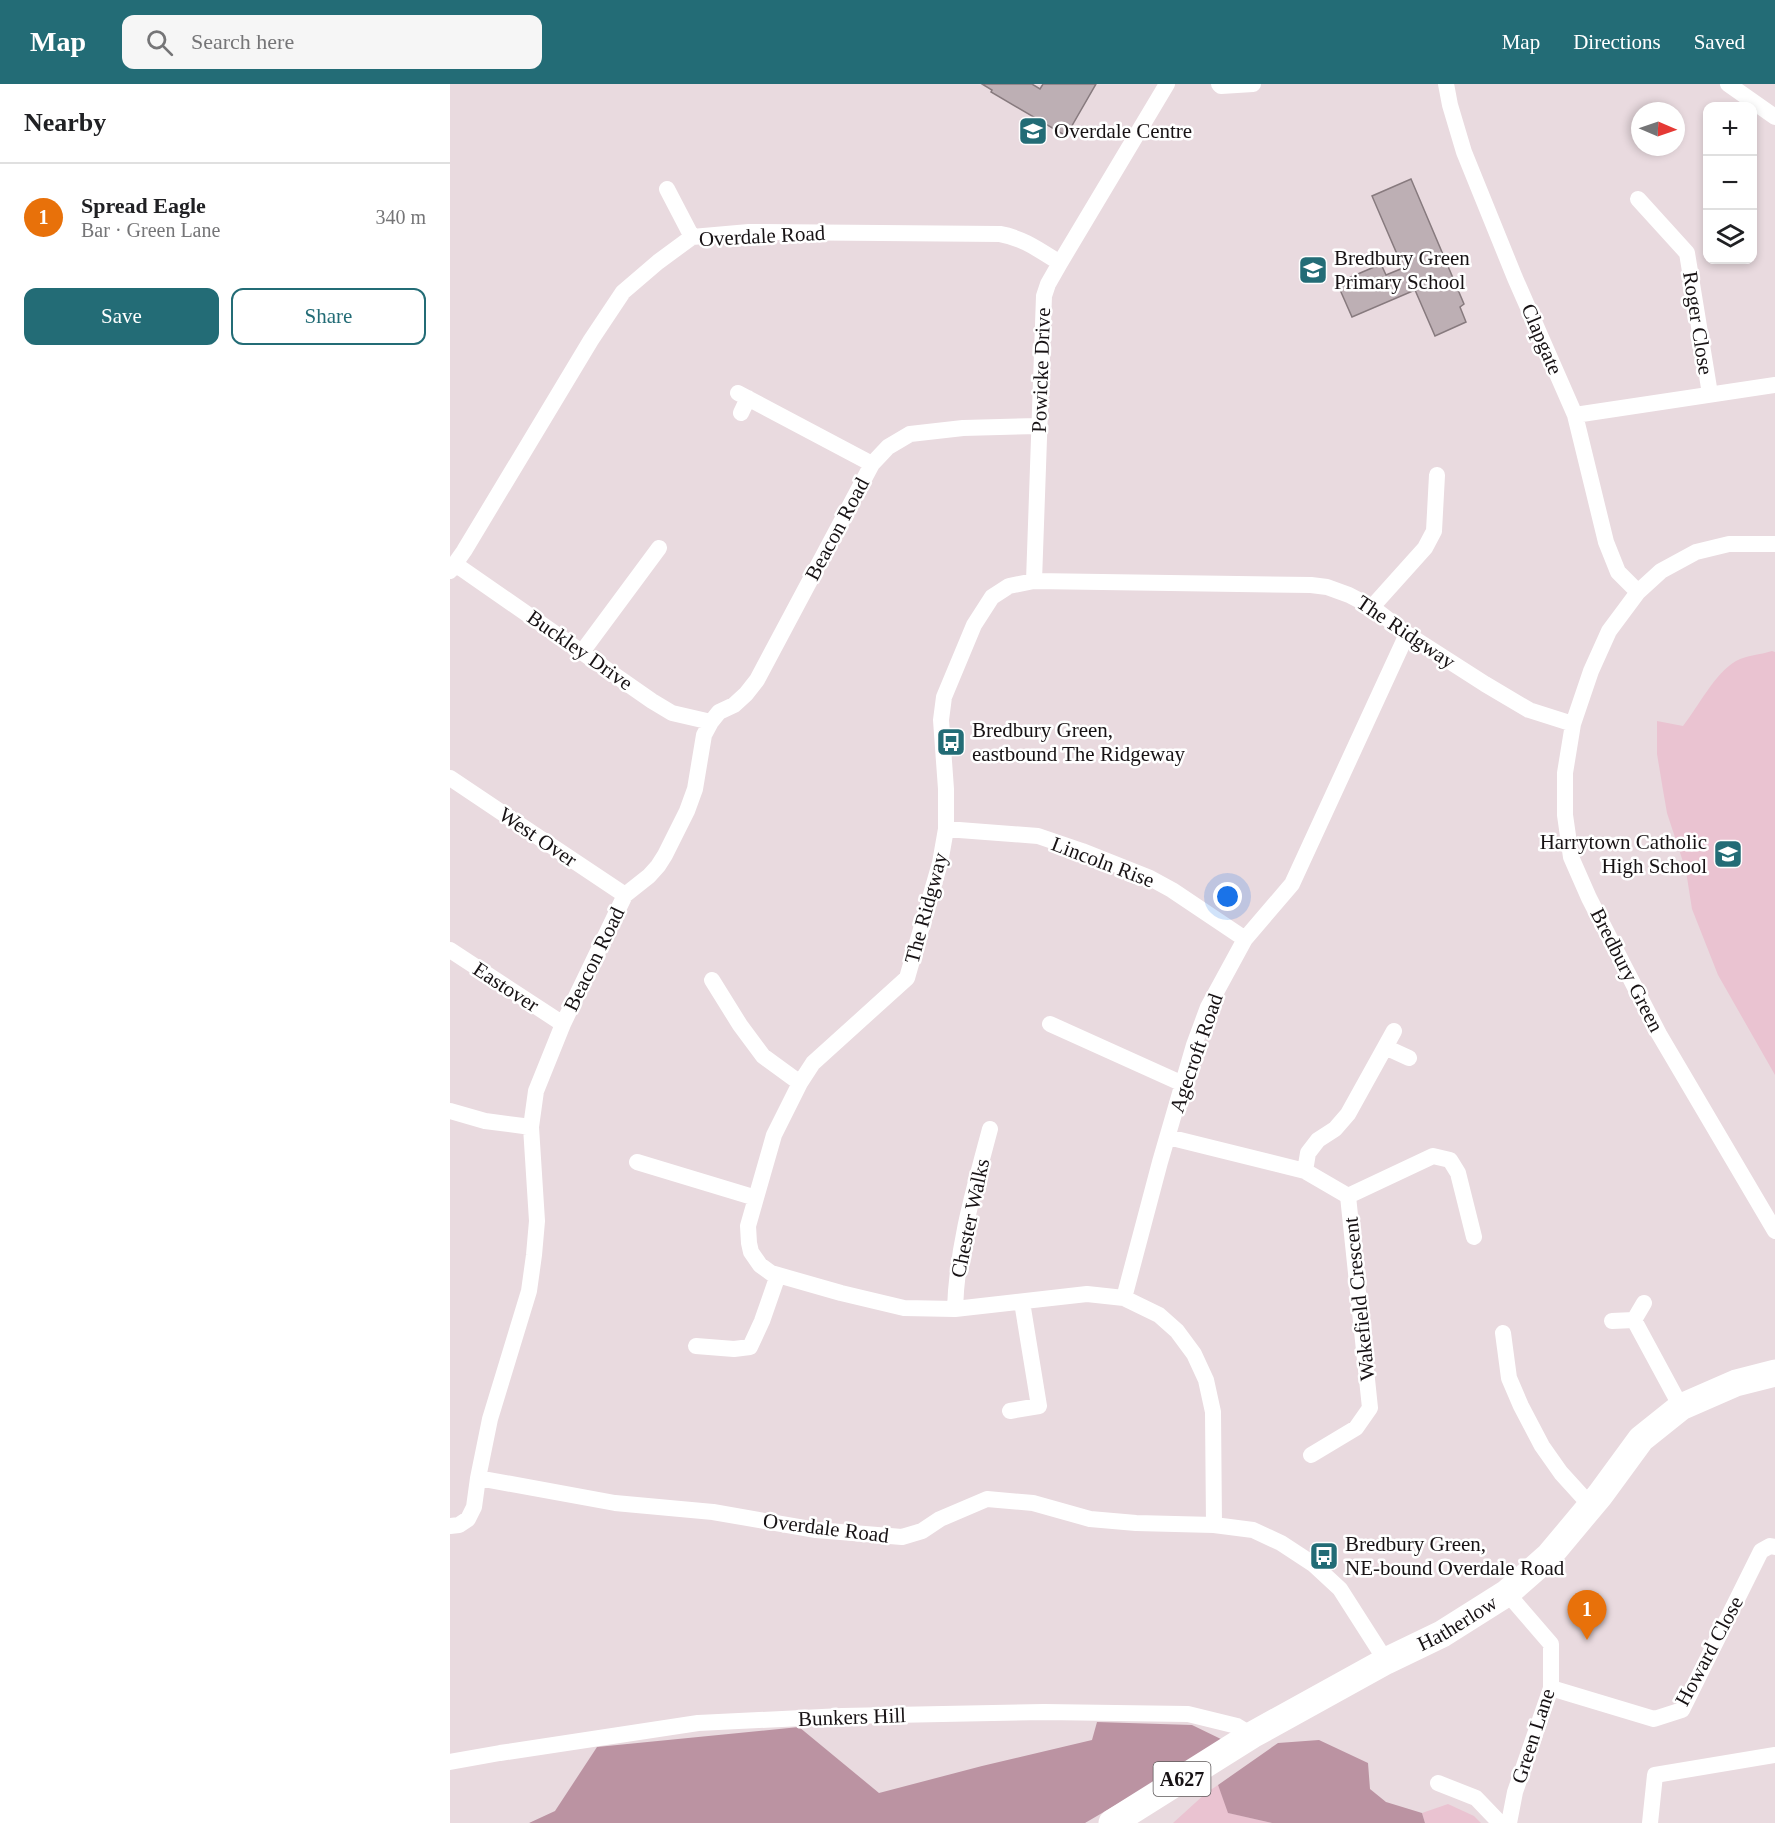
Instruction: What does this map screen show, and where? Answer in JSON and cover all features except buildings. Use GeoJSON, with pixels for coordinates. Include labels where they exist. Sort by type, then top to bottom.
{"type":"FeatureCollection","features":[{"type":"Feature","properties":{"kind":"main road","name":"Hatherlow"},"geometry":{"type":"LineString","coordinates":[[1252,1735],[1386,1661],[1442,1634],[1507,1593],[1549,1556],[1591,1506],[1641,1439],[1681,1407],[1736,1383],[1775,1374]]}},
{"type":"Feature","properties":{"kind":"main road","name":"A627"},"geometry":{"type":"LineString","coordinates":[[1112,1823],[1252,1735]]}},
{"type":"Feature","properties":{"kind":"street","name":"Powicke Drive"},"geometry":{"type":"LineString","coordinates":[[1034,581],[1044,296],[1060,263],[1167,84]]}},
{"type":"Feature","properties":{"kind":"street"},"geometry":{"type":"LineString","coordinates":[[1219,84],[1221,86],[1253,84]]}},
{"type":"Feature","properties":{"kind":"street","name":"Clapgate"},"geometry":{"type":"LineString","coordinates":[[1446,84],[1464,152],[1515,278],[1575,415],[1606,542],[1618,572],[1638,592]]}},
{"type":"Feature","properties":{"kind":"street"},"geometry":{"type":"LineString","coordinates":[[1728,84],[1775,117]]}},
{"type":"Feature","properties":{"kind":"street"},"geometry":{"type":"LineString","coordinates":[[667,189],[692,237]]}},
{"type":"Feature","properties":{"kind":"street","name":"Roger Close"},"geometry":{"type":"LineString","coordinates":[[1638,198],[1687,253],[1710,394]]}},
{"type":"Feature","properties":{"kind":"street","name":"Overdale Road"},"geometry":{"type":"LineString","coordinates":[[452,567],[591,340],[623,292],[692,237],[749,232],[1000,234],[1015,236],[1060,263]]}},
{"type":"Feature","properties":{"kind":"street"},"geometry":{"type":"LineString","coordinates":[[1575,415],[1775,385]]}},
{"type":"Feature","properties":{"kind":"street"},"geometry":{"type":"LineString","coordinates":[[742,401],[872,465]]}},
{"type":"Feature","properties":{"kind":"street","name":"Beacon Road"},"geometry":{"type":"LineString","coordinates":[[478,1478],[490,1419],[529,1291],[537,1221],[531,1127],[536,1091],[563,1024],[626,895],[658,866],[683,820],[695,789],[704,735],[719,712],[734,705],[757,680],[872,465],[888,447],[910,434],[963,428],[1039,426]]}},
{"type":"Feature","properties":{"kind":"street"},"geometry":{"type":"LineString","coordinates":[[1372,607],[1425,548],[1434,531],[1437,475]]}},
{"type":"Feature","properties":{"kind":"street","name":"Bredbury Green"},"geometry":{"type":"LineString","coordinates":[[1775,544],[1729,544],[1696,552],[1660,572],[1638,592],[1608,631],[1591,671],[1573,724],[1565,773],[1565,815],[1570,857],[1659,1034],[1775,1231]]}},
{"type":"Feature","properties":{"kind":"street"},"geometry":{"type":"LineString","coordinates":[[582,652],[659,549]]}},
{"type":"Feature","properties":{"kind":"street","name":"Buckley Drive"},"geometry":{"type":"LineString","coordinates":[[452,567],[672,712],[711,722]]}},
{"type":"Feature","properties":{"kind":"street","name":"The Ridgway"},"geometry":{"type":"LineString","coordinates":[[1214,1525],[1213,1412],[1206,1380],[1194,1354],[1177,1331],[1159,1315],[1124,1298],[1087,1294],[955,1309],[904,1308],[778,1275],[760,1265],[749,1243],[748,1226],[774,1135],[800,1083],[813,1063],[907,978],[940,863],[946,829],[946,789],[941,720],[944,697],[974,625],[992,597],[1009,586],[1034,581],[1304,583],[1327,587],[1372,607],[1407,634],[1529,710],[1573,724]]}},
{"type":"Feature","properties":{"kind":"street","name":"Agecroft Road"},"geometry":{"type":"LineString","coordinates":[[1124,1298],[1194,1045],[1208,1007],[1245,939],[1292,884],[1407,634]]}},
{"type":"Feature","properties":{"kind":"street","name":"West Over"},"geometry":{"type":"LineString","coordinates":[[450,778],[626,895]]}},
{"type":"Feature","properties":{"kind":"street","name":"Lincoln Rise"},"geometry":{"type":"LineString","coordinates":[[946,829],[1038,836],[1082,850],[1150,878],[1172,890],[1245,939]]}},
{"type":"Feature","properties":{"kind":"street","name":"Eastover"},"geometry":{"type":"LineString","coordinates":[[450,950],[563,1024]]}},
{"type":"Feature","properties":{"kind":"street"},"geometry":{"type":"LineString","coordinates":[[712,980],[740,1025],[763,1056],[800,1083]]}},
{"type":"Feature","properties":{"kind":"street"},"geometry":{"type":"LineString","coordinates":[[1050,1024],[1183,1084]]}},
{"type":"Feature","properties":{"kind":"street"},"geometry":{"type":"LineString","coordinates":[[1305,1171],[1308,1153],[1318,1140],[1335,1129],[1348,1114],[1394,1031]]}},
{"type":"Feature","properties":{"kind":"street"},"geometry":{"type":"LineString","coordinates":[[1385,1047],[1409,1058]]}},
{"type":"Feature","properties":{"kind":"street"},"geometry":{"type":"LineString","coordinates":[[450,1111],[485,1121],[531,1127]]}},
{"type":"Feature","properties":{"kind":"street","name":"Chester Walks"},"geometry":{"type":"LineString","coordinates":[[955,1309],[956,1285],[966,1216],[990,1129]]}},
{"type":"Feature","properties":{"kind":"street","name":"Wakefield Crescent"},"geometry":{"type":"LineString","coordinates":[[1168,1137],[1305,1171],[1348,1197],[1370,1407],[1356,1428],[1311,1455]]}},
{"type":"Feature","properties":{"kind":"street"},"geometry":{"type":"LineString","coordinates":[[1348,1197],[1433,1156],[1450,1160],[1458,1173],[1474,1237]]}},
{"type":"Feature","properties":{"kind":"street"},"geometry":{"type":"LineString","coordinates":[[637,1162],[756,1198]]}},
{"type":"Feature","properties":{"kind":"street"},"geometry":{"type":"LineString","coordinates":[[696,1347],[734,1349],[750,1347],[778,1275]]}},
{"type":"Feature","properties":{"kind":"street"},"geometry":{"type":"LineString","coordinates":[[1010,1411],[1039,1406],[1022,1302]]}},
{"type":"Feature","properties":{"kind":"street"},"geometry":{"type":"LineString","coordinates":[[1634,1320],[1644,1303]]}},
{"type":"Feature","properties":{"kind":"street"},"geometry":{"type":"LineString","coordinates":[[1612,1321],[1634,1320]]}},
{"type":"Feature","properties":{"kind":"street"},"geometry":{"type":"LineString","coordinates":[[1634,1320],[1681,1407]]}},
{"type":"Feature","properties":{"kind":"street"},"geometry":{"type":"LineString","coordinates":[[1503,1333],[1509,1378],[1521,1406],[1542,1446],[1561,1473],[1591,1506]]}},
{"type":"Feature","properties":{"kind":"street","name":"Overdale Road"},"geometry":{"type":"LineString","coordinates":[[478,1478],[615,1503],[713,1512],[816,1530],[902,1537],[922,1531],[951,1514],[987,1499],[1033,1503],[1090,1519],[1214,1525],[1253,1530],[1281,1542],[1313,1564],[1340,1589],[1386,1661]]}},
{"type":"Feature","properties":{"kind":"street"},"geometry":{"type":"LineString","coordinates":[[450,1526],[459,1525],[468,1519],[474,1507],[478,1478]]}},
{"type":"Feature","properties":{"kind":"street","name":"Howard Close"},"geometry":{"type":"LineString","coordinates":[[1551,1688],[1654,1719],[1682,1710],[1761,1551],[1770,1546],[1775,1547]]}},
{"type":"Feature","properties":{"kind":"street","name":"Green Lane"},"geometry":{"type":"LineString","coordinates":[[1507,1593],[1551,1644],[1551,1688],[1515,1792],[1509,1823]]}},
{"type":"Feature","properties":{"kind":"street","name":"Bunkers Hill"},"geometry":{"type":"LineString","coordinates":[[450,1762],[698,1723],[842,1716],[1044,1712],[1188,1714],[1237,1726],[1252,1735]]}},
{"type":"Feature","properties":{"kind":"street"},"geometry":{"type":"LineString","coordinates":[[1650,1823],[1655,1776],[1775,1755]]}},
{"type":"Feature","properties":{"kind":"street"},"geometry":{"type":"LineString","coordinates":[[1438,1782],[1476,1798],[1500,1823]]}},
{"type":"Feature","properties":{"kind":"shaded area","name":"Harrytown Catholic High School"},"geometry":{"type":"Polygon","coordinates":[[[1775,652],[1775,1075],[1718,975],[1692,909],[1686,871],[1667,813],[1657,754],[1657,721],[1683,726],[1728,666],[1740,659],[1775,652]]]}},
{"type":"Feature","properties":{"kind":"shaded area"},"geometry":{"type":"Polygon","coordinates":[[[1097,1722],[1192,1725],[1225,1741],[1085,1823],[529,1823],[555,1811],[597,1747],[799,1727],[879,1793],[1092,1740],[1097,1722]]]}},
{"type":"Feature","properties":{"kind":"shaded area"},"geometry":{"type":"Polygon","coordinates":[[[1319,1740],[1368,1763],[1370,1789],[1386,1802],[1422,1813],[1425,1823],[1272,1823],[1228,1813],[1218,1785],[1278,1743],[1319,1740]]]}},
{"type":"Feature","properties":{"kind":"shaded area"},"geometry":{"type":"Polygon","coordinates":[[[1218,1785],[1229,1813],[1272,1823],[1173,1823],[1218,1785]]]}},
{"type":"Feature","properties":{"kind":"shaded area"},"geometry":{"type":"Polygon","coordinates":[[[1448,1804],[1474,1816],[1481,1823],[1425,1823],[1422,1813],[1448,1804]]]}},
{"type":"Feature","properties":{"kind":"place","name":"Overdale Centre"},"geometry":{"type":"Point","coordinates":[1033,131]}},
{"type":"Feature","properties":{"kind":"place","name":"Bredbury Green Primary School"},"geometry":{"type":"Point","coordinates":[1313,270]}},
{"type":"Feature","properties":{"kind":"place","name":"Bredbury Green, eastbound The Ridgeway"},"geometry":{"type":"Point","coordinates":[951,742]}},
{"type":"Feature","properties":{"kind":"place","name":"Harrytown Catholic High School"},"geometry":{"type":"Point","coordinates":[1728,854]}},
{"type":"Feature","properties":{"kind":"place","name":"Bredbury Green, NE-bound Overdale Road"},"geometry":{"type":"Point","coordinates":[1324,1556]}},
{"type":"Feature","properties":{"kind":"place","name":"Spread Eagle"},"geometry":{"type":"Point","coordinates":[1587,1640]}}]}
